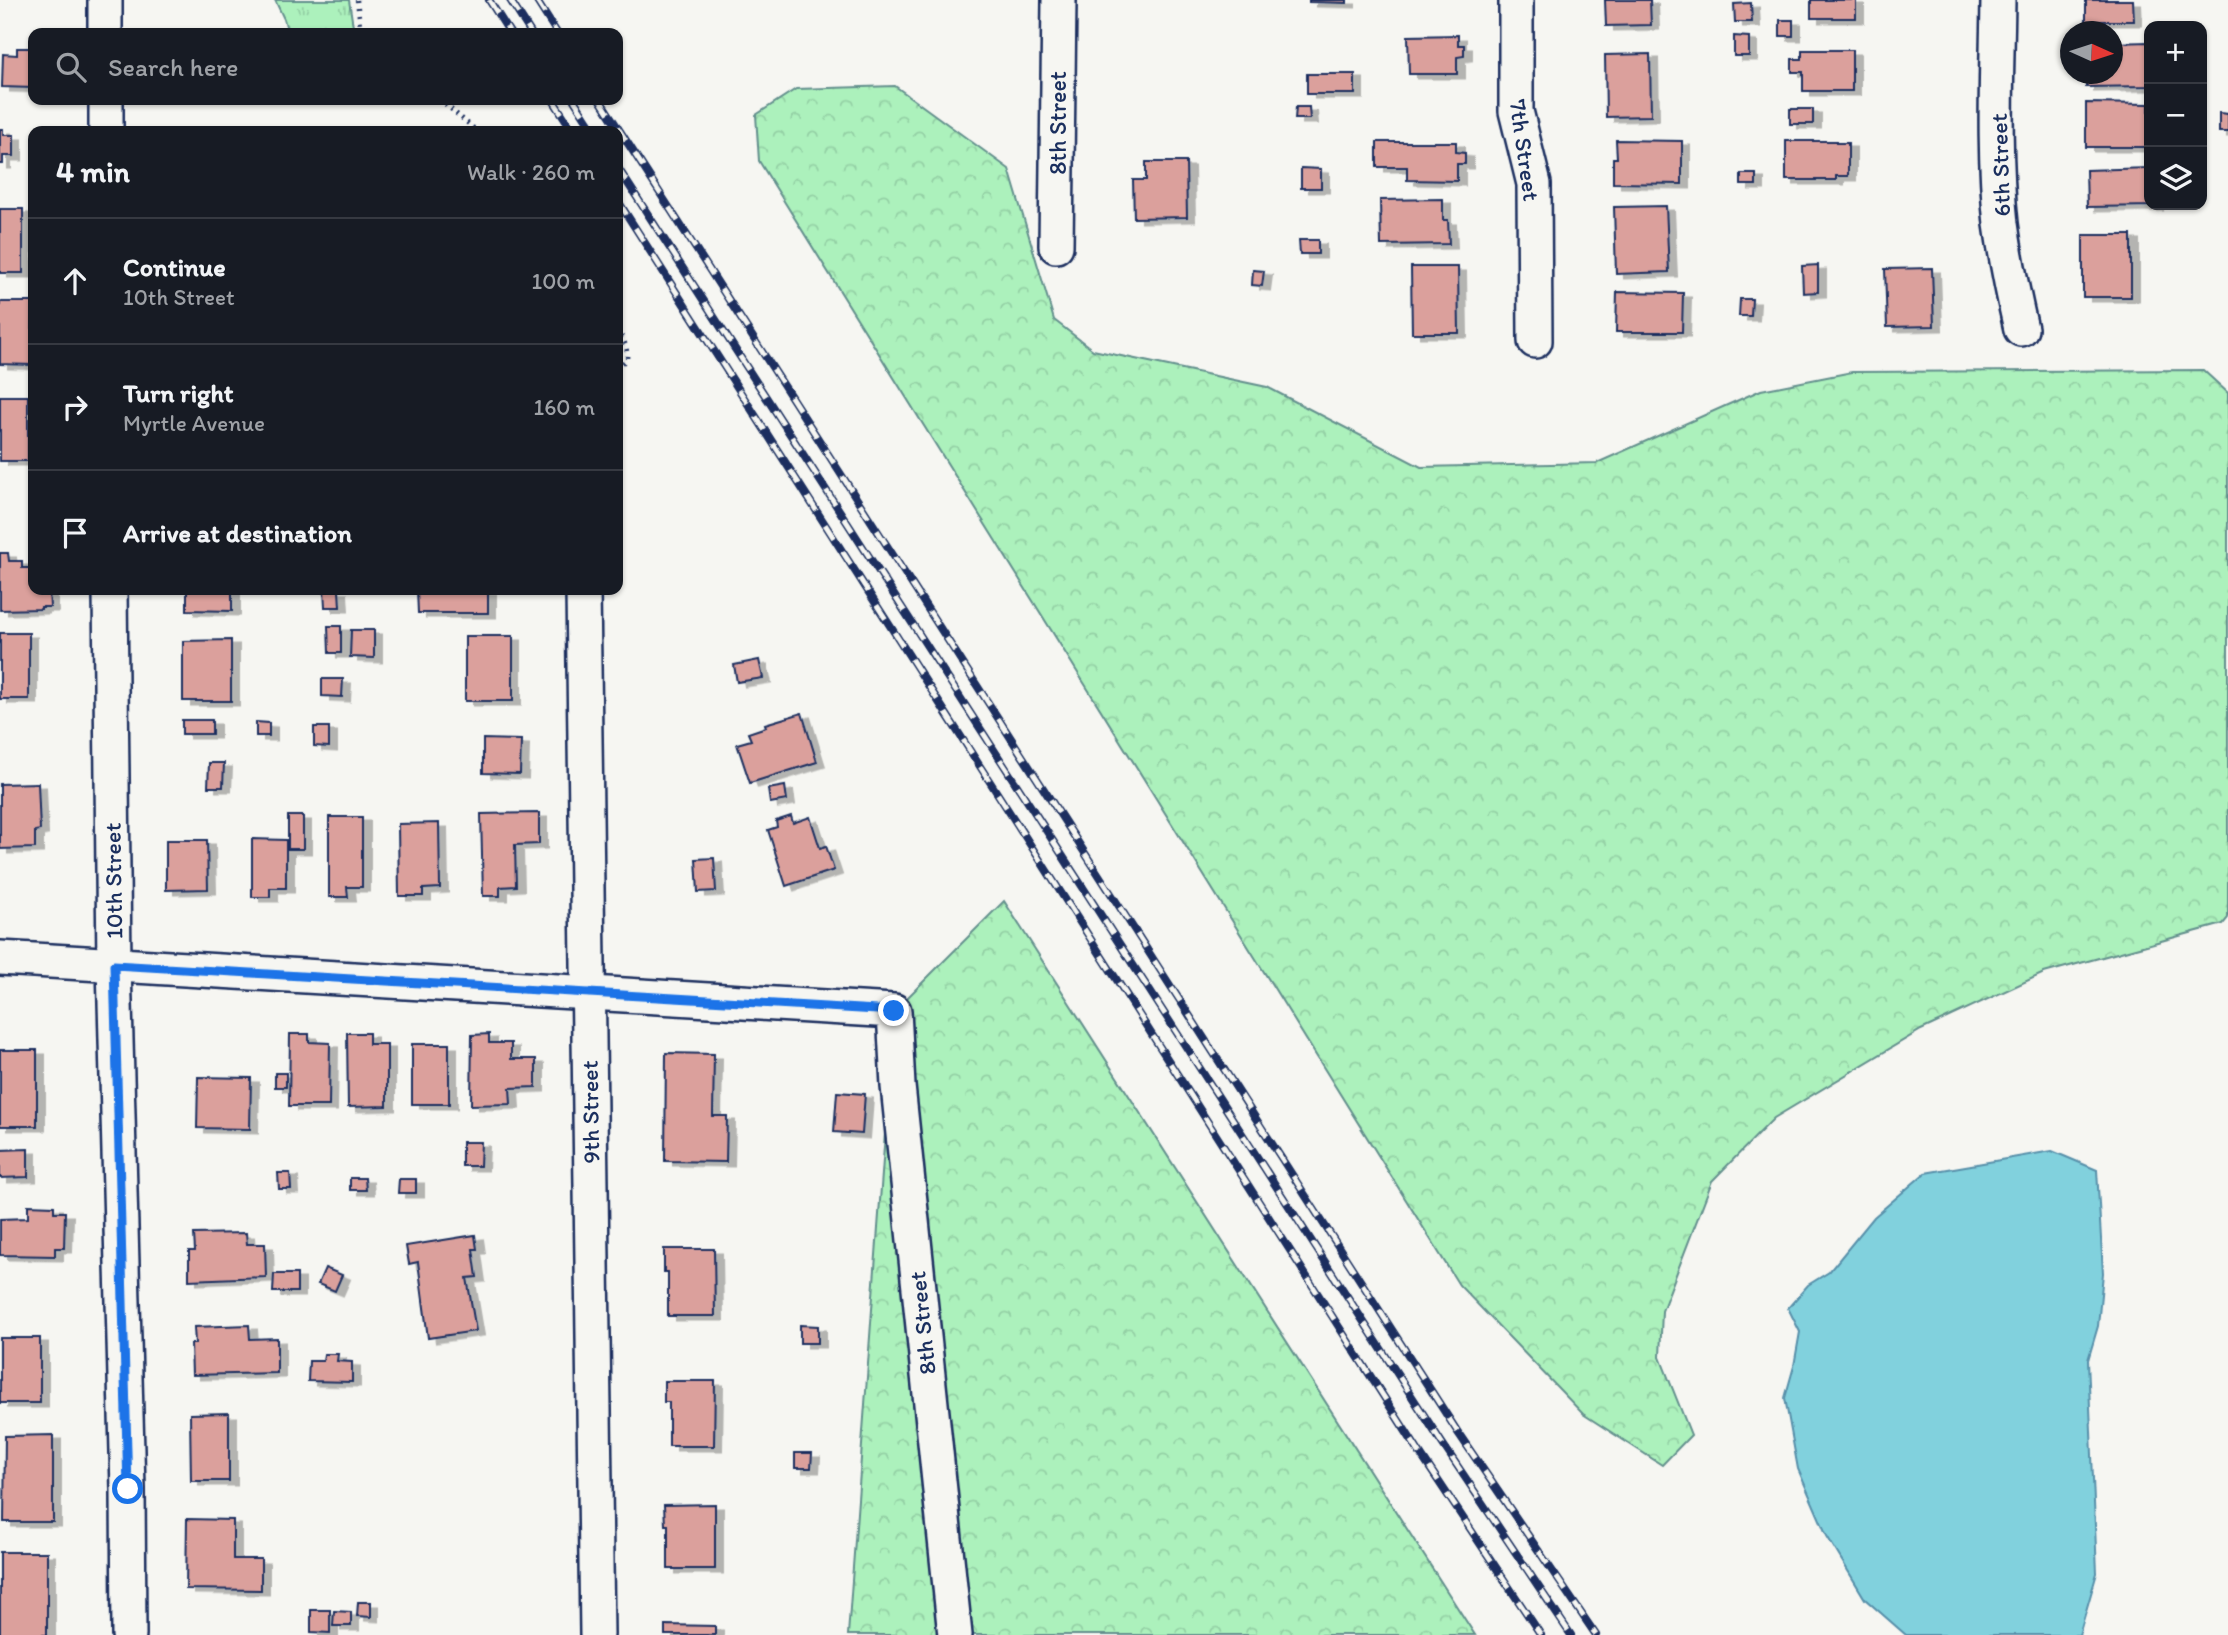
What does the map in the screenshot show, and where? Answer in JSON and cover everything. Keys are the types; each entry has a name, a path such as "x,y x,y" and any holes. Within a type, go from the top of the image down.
{"street":[{"path":"105,0 105,28"},
{"name":"8th Street","path":"1056,246 1059,0"},
{"name":"7th Street","path":"1516,0 1516,111 1534,184 1535,341"},
{"name":"6th Street","path":"1998,0 1997,157 2001,221 2008,272 2021,329"},
{"path":"106,105 106,126"},
{"name":"10th Street","path":"110,595 114,965 128,1489 129,1635"},
{"name":"9th Street","path":"583,595 597,1635"},
{"path":"0,958 588,993"},
{"name":"8th Street","path":"588,993 894,1011 898,1086 954,1635"}],"path":[{"path":"357,0 360,28"},
{"path":"446,105 471,126"},
{"path":"623,338 627,351 627,359 623,363"}],"green space":[{"path":"275,0 349,0 353,28 287,28"},
{"path":"895,86 1009,169 1054,320 1093,350 1267,387 1421,467 1597,463 1761,390 1852,372 2203,370 2228,393 2228,918 2223,924 2044,973 1921,1030 1774,1118 1712,1181 1662,1311 1660,1357 1691,1435 1662,1465 1583,1414 1459,1285 759,161 756,115 796,89"},
{"path":"1004,901 1475,1635 848,1635 894,1011"}],"water":[{"path":"2052,1151 2097,1170 2103,1273 2098,1326 2088,1360 2097,1573 2079,1635 1906,1635 1865,1599 1827,1536 1798,1469 1785,1398 1800,1332 1788,1308 1808,1285 1829,1272 1874,1217 1925,1173"}],"building":[{"path":"1347,0 1347,3 1309,2"},
{"path":"1605,0 1650,0 1651,25 1606,26"},
{"path":"1811,0 1856,0 1856,18 1811,18"},
{"path":"2086,0 2133,0 2134,21 2086,21"},
{"path":"1751,3 1752,22 1735,22 1734,4"},
{"path":"1780,20 1793,20 1793,36 1780,36"},
{"path":"1458,35 1458,45 1464,45 1464,56 1457,57 1457,74 1409,74 1408,36"},
{"path":"1734,36 1749,37 1749,56 1734,56"},
{"path":"2144,42 2144,86 2086,87 2086,84 2123,84 2123,43"},
{"path":"17,48 28,48 28,88 2,87 3,54 17,55"},
{"path":"1802,50 1852,50 1852,91 1803,91 1803,72 1792,72 1792,59 1802,59"},
{"path":"1650,54 1651,116 1606,117 1605,55"},
{"path":"1307,74 1355,74 1355,94 1307,94"},
{"path":"2086,103 2144,104 2144,147 2086,147"},
{"path":"1296,107 1309,107 1310,119 1295,119"},
{"path":"1790,109 1813,109 1813,124 1790,124"},
{"path":"2219,113 2228,114 2228,132 2219,132"},
{"path":"0,129 3,129 3,135 14,135 14,156 3,156 3,164 0,164"},
{"path":"1616,140 1682,141 1682,184 1613,183 1613,158 1617,158"},
{"path":"1786,141 1848,143 1848,176 1836,176 1836,180 1786,180"},
{"path":"1377,142 1456,142 1456,152 1465,153 1465,164 1457,164 1457,181 1407,180 1407,167 1377,167"},
{"path":"1146,162 1186,162 1187,217 1134,218 1133,180 1146,180"},
{"path":"1301,168 1321,169 1321,188 1301,188"},
{"path":"2144,168 2144,206 2087,207 2086,170"},
{"path":"1741,174 1756,174 1756,185 1741,185"},
{"path":"1443,199 1443,220 1448,220 1449,244 1381,245 1380,200"},
{"path":"1666,206 1669,272 1616,274 1614,207"},
{"path":"0,209 23,209 23,273 0,273"},
{"path":"2083,235 2131,235 2131,297 2083,297"},
{"path":"1299,240 1318,240 1318,254 1300,254"},
{"path":"1818,265 1818,292 1803,293 1802,266"},
{"path":"1411,267 1458,267 1459,333 1412,333"},
{"path":"1932,268 1934,326 1887,327 1885,269"},
{"path":"1253,270 1264,271 1262,286 1252,285"},
{"path":"1617,292 1683,293 1682,332 1616,332"},
{"path":"1740,299 1752,299 1751,316 1739,316"},
{"path":"0,302 28,302 28,365 0,364"},
{"path":"0,396 28,396 28,461 0,461"},
{"path":"0,553 8,553 9,561 22,561 22,568 28,568 28,595 49,595 50,607 0,610"},
{"path":"187,595 232,595 232,611 187,610"},
{"path":"324,595 339,595 340,607 325,607"},
{"path":"417,595 488,595 488,613 418,613"},
{"path":"328,626 341,626 341,653 329,653"},
{"path":"351,630 374,630 374,658 350,657"},
{"path":"0,633 29,633 29,699 0,699"},
{"path":"465,636 513,636 513,701 465,701"},
{"path":"231,640 231,701 183,701 183,641"},
{"path":"759,660 763,678 737,682 734,665"},
{"path":"322,679 343,679 342,697 322,696"},
{"path":"802,713 817,762 750,783 737,744 751,740 748,733 766,727 765,724"},
{"path":"182,720 212,720 212,734 182,734"},
{"path":"256,722 269,723 269,736 256,736"},
{"path":"314,727 329,727 329,747 314,746"},
{"path":"483,739 521,740 520,774 483,773"},
{"path":"209,763 224,763 223,787 208,787"},
{"path":"38,783 40,830 35,831 35,848 0,849 0,784"},
{"path":"785,786 787,800 770,803 768,789"},
{"path":"539,813 539,844 515,845 516,886 500,887 500,896 483,896 481,814"},
{"path":"288,816 303,816 303,849 288,849"},
{"path":"791,816 793,823 810,817 820,848 826,846 834,870 786,886 768,830 777,827 776,821"},
{"path":"329,817 362,817 362,887 347,887 348,897 329,897"},
{"path":"439,823 440,888 423,889 423,896 399,896 398,824"},
{"path":"252,839 286,840 286,888 270,888 270,897 252,897"},
{"path":"166,840 207,840 208,889 166,890"},
{"path":"714,858 716,891 698,892 696,859"},
{"path":"347,1033 369,1033 369,1044 387,1044 387,1106 348,1107"},
{"path":"290,1034 309,1034 309,1042 330,1043 329,1106 289,1106"},
{"path":"489,1034 489,1043 511,1043 511,1059 536,1059 536,1087 510,1088 511,1104 471,1105 472,1035"},
{"path":"412,1044 449,1044 449,1104 412,1104"},
{"path":"0,1050 37,1050 37,1126 0,1126"},
{"path":"666,1053 714,1054 713,1116 727,1116 726,1162 665,1161"},
{"path":"275,1073 286,1073 286,1087 275,1087"},
{"path":"198,1077 251,1078 250,1129 197,1128"},
{"path":"837,1092 865,1094 862,1134 834,1132"},
{"path":"462,1142 481,1142 480,1166 462,1166"},
{"path":"28,1149 28,1177 0,1178 0,1150"},
{"path":"278,1173 290,1173 291,1189 279,1189"},
{"path":"350,1178 365,1178 366,1190 350,1190"},
{"path":"399,1179 416,1179 416,1193 398,1193"},
{"path":"28,1205 54,1206 54,1212 65,1212 64,1248 55,1248 55,1256 0,1255 0,1219 28,1218"},
{"path":"246,1233 247,1244 265,1244 266,1277 189,1280 189,1251 195,1251 194,1234"},
{"path":"475,1235 477,1249 473,1249 477,1277 467,1278 476,1331 428,1338 418,1262 409,1264 406,1246"},
{"path":"664,1249 714,1249 715,1316 668,1316 668,1272 664,1272"},
{"path":"325,1268 342,1275 335,1291 318,1284"},
{"path":"274,1274 297,1274 297,1292 273,1292"},
{"path":"249,1325 250,1339 277,1338 277,1373 192,1375 191,1344 195,1344 194,1327"},
{"path":"800,1325 818,1326 818,1343 800,1343"},
{"path":"0,1338 40,1338 40,1403 0,1403"},
{"path":"324,1354 338,1354 337,1361 352,1362 352,1382 308,1381 309,1361 323,1361"},
{"path":"664,1381 715,1381 714,1446 669,1446 669,1402 664,1402"},
{"path":"229,1413 229,1481 191,1481 190,1414"},
{"path":"53,1435 53,1522 4,1522 5,1436"},
{"path":"795,1453 812,1453 811,1468 795,1468"},
{"path":"715,1504 715,1569 668,1569 668,1525 665,1525 664,1505"},
{"path":"187,1519 233,1520 233,1559 261,1559 261,1590 186,1589"},
{"path":"0,1552 47,1552 47,1635 0,1635"},
{"path":"358,1602 371,1602 371,1617 357,1616"},
{"path":"311,1610 330,1610 330,1633 311,1632"},
{"path":"334,1611 351,1612 351,1626 333,1626"},
{"path":"665,1625 715,1626 715,1635 665,1635"}],"railway":[{"path":"489,0 507,28"},
{"path":"510,0 528,28"},
{"path":"536,0 554,28"},
{"path":"556,105 570,126"},
{"path":"577,105 591,126"},
{"path":"603,105 617,126"},
{"path":"623,136 1459,1434 1596,1635"},
{"path":"623,176 1442,1443 1571,1635"},
{"path":"623,209 1421,1455 1541,1635"}],"route":[{"path":"128,1489 114,965 894,1011"}]}
